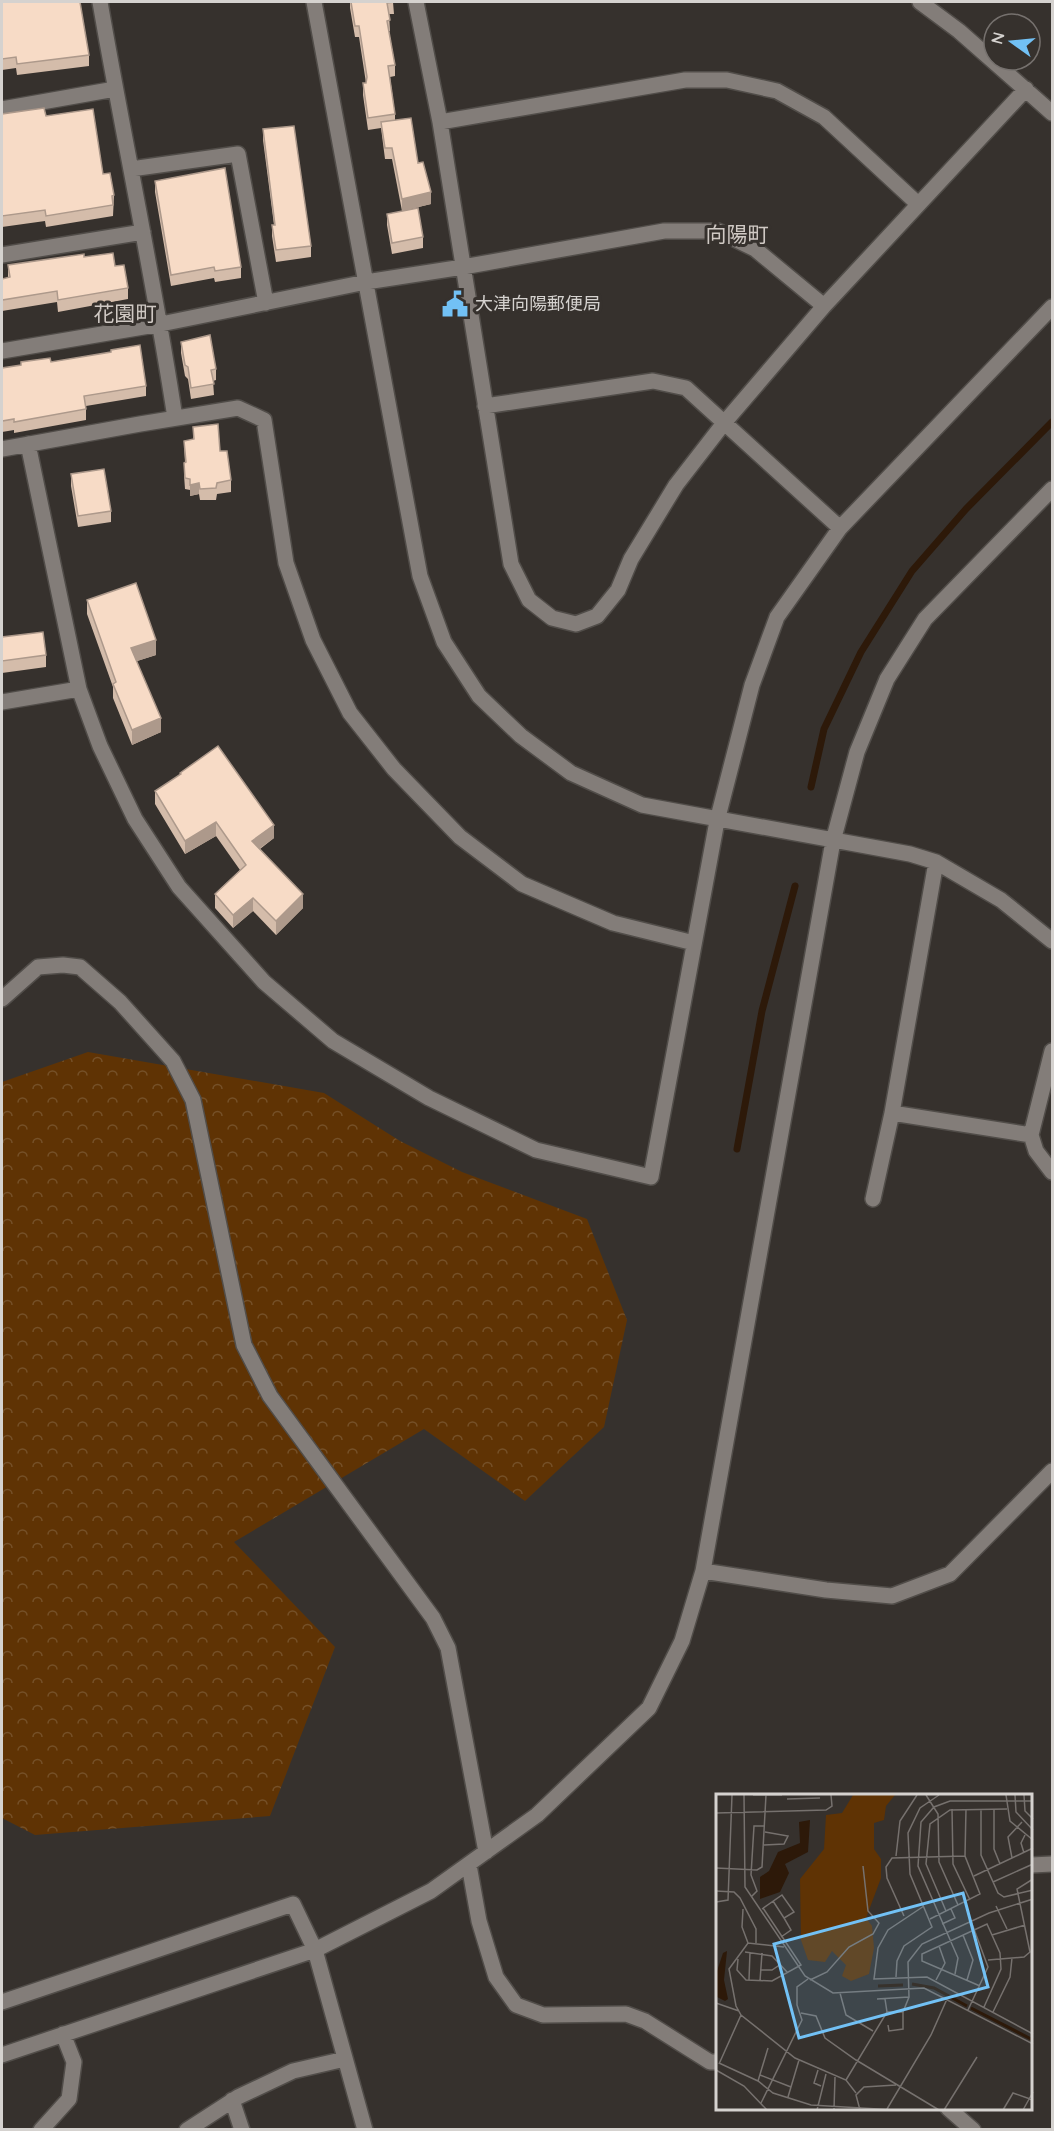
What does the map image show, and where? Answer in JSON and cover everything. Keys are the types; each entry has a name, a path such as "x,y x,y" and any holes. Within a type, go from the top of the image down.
{"street":[{"path":"100,2 161,324 175,418"},
{"path":"314,2 420,576 444,642 479,696 521,736 571,773 642,806 910,854 936,862 1001,900 1053,941"},
{"path":"416,2 440,122 511,564 529,600 552,618 576,624 597,616 618,590 631,559 676,485 724,423 824,306 1026,89"},
{"path":"920,2 959,31 1053,113"},
{"path":"440,122 685,80 727,80 777,91 824,117 918,204"},
{"path":"2,110 115,89"},
{"path":"130,169 238,154 266,303"},
{"path":"2,351 161,324 366,282 664,231 717,231 754,249 824,306"},
{"path":"2,255 143,232"},
{"path":"28,444 79,689 100,746 135,819 179,887 264,982 333,1041 429,1098 536,1150 651,1177 717,821 752,685 777,617 840,528 1053,308"},
{"path":"485,406 653,381 686,388 840,528"},
{"path":"2,449 238,408 264,420 286,563 313,639 350,713 394,769 459,837 522,884 613,923 694,943"},
{"path":"2,2055 315,1950 431,1891 537,1815 649,1708 682,1641 703,1571 833,841 857,752 887,679 925,619 1053,489"},
{"path":"2,702 79,689"},
{"path":"873,1199 892,1113 936,862"},
{"path":"2,999 38,967 63,965 80,967 120,1002 173,1061 193,1100 244,1344 270,1396 433,1618 448,1648 486,1852"},
{"path":"1053,1051 1031,1135 1036,1151 1053,1172"},
{"path":"892,1113 1031,1135"},
{"path":"703,1571 826,1590 891,1596 951,1574 1053,1471"},
{"path":"468,1864 478,1921 496,1977 516,2005 543,2015 626,2014 645,2020 711,2062 716,2062"},
{"path":"1033,1865 1053,1864"},
{"path":"2,2002 293,1904 315,1950 365,2130"},
{"path":"41,2130 69,2098 74,2062 63,2034"},
{"path":"187,2130 232,2100 293,2070 345,2059"},
{"path":"232,2100 242,2130"},
{"path":"949,2110 974,2130"}],"green space":[{"path":"88,1052 324,1093 400,1141 462,1172 587,1219 627,1320 604,1427 525,1501 424,1429 234,1542 335,1647 270,1816 35,1835 2,1818 2,1082"}],"building":[{"path":"2,2 80,2 89,55 17,64 16,57 2,59"},
{"path":"351,2 394,2 387,3 390,20 387,21 395,65 388,66 395,114 368,118 363,83 366,83 367,77 359,26 355,26"},
{"path":"44,108 46,116 93,109 103,174 110,173 114,195 112,196 113,205 46,216 45,210 2,216 2,114"},
{"path":"411,118 418,163 423,162 431,192 402,199 392,148 385,148 381,122"},
{"path":"294,126 311,246 276,250 263,129"},
{"path":"225,168 241,267 215,271 214,267 171,275 155,181"},
{"path":"418,208 423,237 392,243 387,214"},
{"path":"113,253 115,266 124,265 128,288 58,300 57,291 2,300 2,279 10,277 8,265 84,254 84,257"},
{"path":"210,335 216,369 211,370 214,384 191,388 181,342"},
{"path":"140,345 146,386 84,396 86,409 14,422 14,419 2,421 2,368 21,365 21,362 50,358 51,362"},
{"path":"218,424 220,451 227,451 231,480 217,483 216,488 200,489 199,483 190,485 190,479 185,478 184,441 194,439 193,427"},
{"path":"104,469 111,511 78,516 71,474"},
{"path":"136,583 156,640 131,648 161,718 132,730 113,684 116,682 87,600"},
{"path":"43,632 46,655 2,661 2,637"},
{"path":"218,746 274,825 252,841 303,894 276,921 253,898 233,915 215,894 246,865 216,822 185,841 155,791"}],"waterway":[{"path":"811,787 824,729 861,652 912,571 966,509 1052,422"},
{"path":"737,1149 762,1011 795,886"}],"place":[{"name":"大津向陽郵便局","path":"455,304"}],"district":[{"name":"向陽町","path":"737,235"},
{"name":"花園町","path":"125,314"}]}
